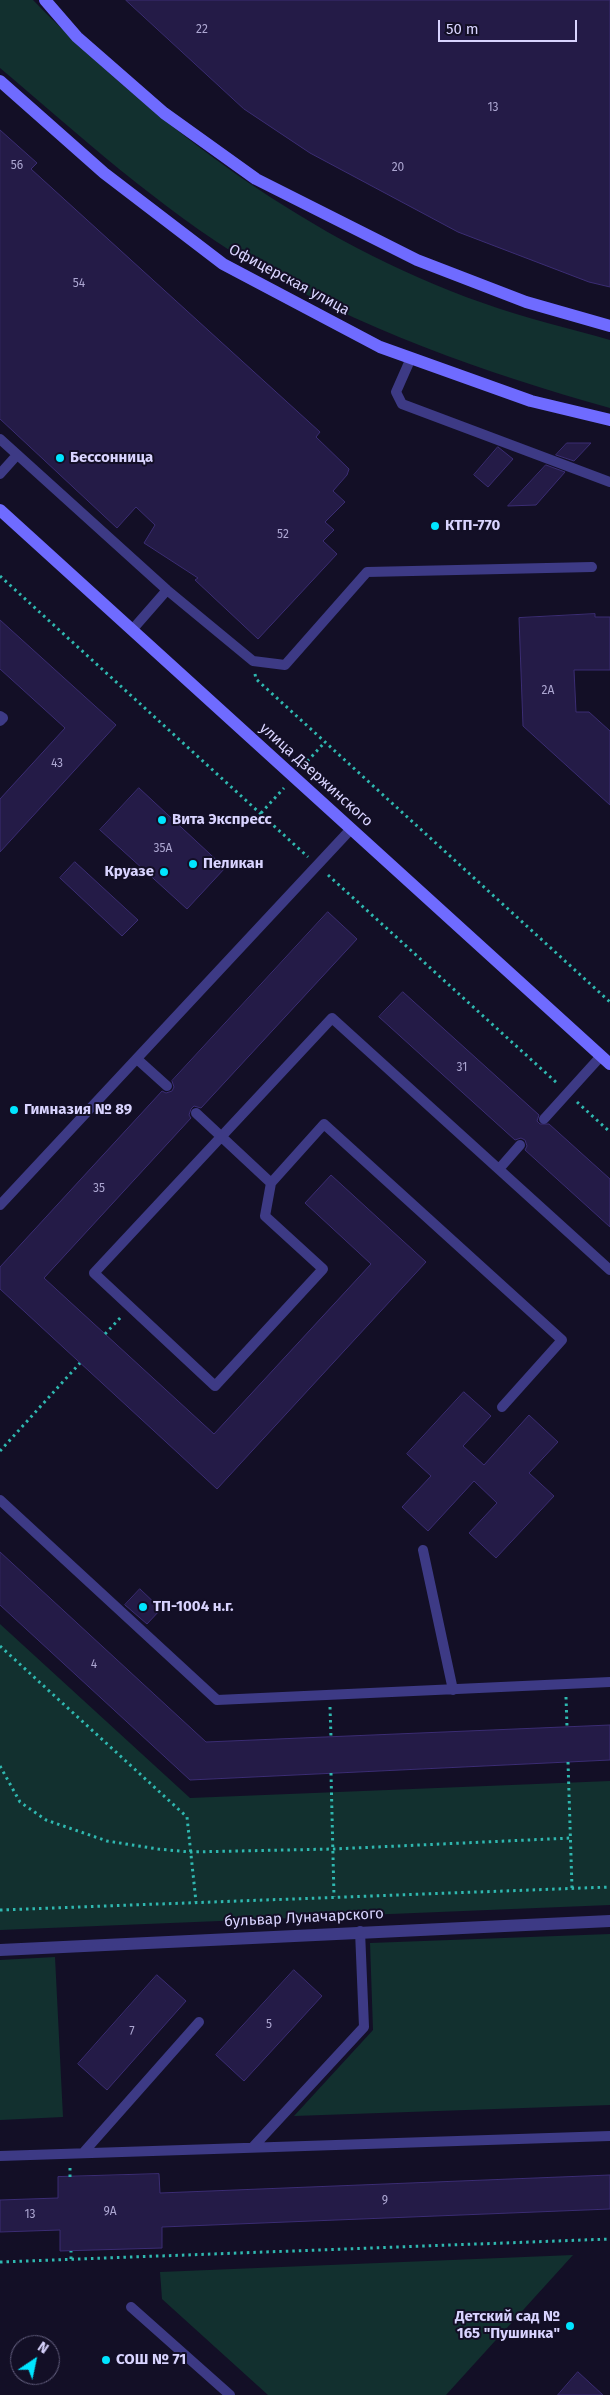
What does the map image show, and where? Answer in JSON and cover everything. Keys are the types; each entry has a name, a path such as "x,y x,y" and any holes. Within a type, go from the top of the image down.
{"main road":[{"path":"45,0 76,37 164,113 256,179 417,260 526,302 610,326"},
{"name":"Офицерская улица","path":"0,81 104,174 223,264 380,348 530,401 610,420"},
{"name":"улица Дзержинского","path":"0,510 605,1060"}],"street":[{"name":"бульвар Луначарского","path":"0,1950 360,1931 610,1921"}],"lane":[{"path":"410,358 396,392 402,404 610,482"},
{"path":"0,439 167,590 253,661 285,665 367,572 592,567"},
{"path":"0,474 17,455"},
{"path":"132,630 167,590"},
{"path":"0,716 3,718 0,721"},
{"path":"0,1206 351,829"},
{"path":"502,1407 562,1340 324,1124 271,1183 265,1216 323,1269 215,1386 94,1274 332,1018 610,1270"},
{"path":"137,1059 167,1086"},
{"path":"544,1119 568,1093 605,1060"},
{"path":"196,1113 271,1183"},
{"path":"499,1169 520,1145"},
{"path":"0,1500 217,1700 610,1682"},
{"path":"423,1550 453,1690"},
{"path":"253,2147 364,2027 360,1931"},
{"path":"83,2153 199,2022"},
{"path":"0,2156 610,2136"},
{"path":"131,2308 230,2395"}],"path":[{"path":"0,576 610,1132"},
{"path":"256,679 610,1002"},
{"path":"106,1334 130,1306"},
{"path":"0,1451 80,1363"},
{"path":"0,1646 187,1817 196,1902"},
{"path":"566,1684 567,1727"},
{"path":"330,1695 331,1737"},
{"path":"568,1762 572,1888"},
{"path":"0,1766 20,1802 46,1820 107,1841 190,1852 333,1849 571,1838"},
{"path":"332,1773 334,1897"},
{"path":"0,1910 610,1887"},
{"path":"0,2262 610,2239"},
{"path":"71,2259 72,2251"}],"green space":[{"path":"0,0 33,0 133,94 186,137 298,215 358,248 419,278 483,303 610,340 610,408 470,364 377,328 288,285 214,240 151,194 0,68"},
{"path":"0,1624 190,1798 610,1781 610,1905 0,1930"},
{"path":"610,1934 610,2105 294,2116 373,2030 370,1943"},
{"path":"55,1957 63,2117 0,2120 0,1960"},
{"path":"573,2255 446,2395 268,2395 162,2299 160,2272"}],"building":[{"path":"126,0 610,0 610,287 589,282 458,232 310,153 244,109"},
{"path":"0,130 37,163 31,169 320,432 316,437 349,469 347,475 333,491 345,502 325,522 334,530 323,541 337,554 258,639 195,580 198,578 144,543 155,525 136,507 117,528 0,419"},
{"path":"567,443 591,443 574,461 556,455"},
{"path":"498,447 513,459 488,487 474,475"},
{"path":"546,465 565,472 536,505 508,506"},
{"path":"595,614 595,617 610,617 610,670 574,670 576,712 589,712 610,731 610,805 523,726 519,618"},
{"path":"0,620 116,725 0,852 0,799 65,728 0,669"},
{"path":"139,788 225,868 187,909 100,830"},
{"path":"75,862 138,920 122,936 60,878"},
{"path":"328,912 357,939 201,1108 194,1106 191,1109 189,1115 191,1118 44,1278 214,1434 371,1264 305,1203 331,1175 426,1262 217,1489 0,1289 0,1267 162,1091 166,1093 172,1091 174,1087 172,1081"},
{"path":"403,992 539,1115 537,1121 540,1124 549,1124 610,1179 610,1227 525,1150 527,1146 525,1140 521,1138 515,1140 379,1017"},
{"path":"464,1392 491,1416 463,1446 484,1465 529,1415 558,1442 529,1473 554,1496 496,1558 469,1533 497,1503 474,1481 428,1531 402,1507 431,1476 407,1454"},
{"path":"0,1552 206,1742 610,1725 610,1760 190,1780 0,1605"},
{"name":"ТП-1004 н.г.","path":"140,1589 161,1609 147,1624 125,1605"},
{"path":"294,1970 322,1996 244,2081 216,2055"},
{"path":"157,1975 186,2001 107,2090 78,2064"},
{"path":"159,2174 160,2193 610,2175 610,2209 162,2227 162,2248 60,2251 60,2230 0,2232 0,2200 58,2198 58,2177"},
{"path":"578,2372 603,2395 558,2395"}],"place":[{"name":"Бессонница","path":"60,458"},
{"name":"КТП-770","path":"435,526"},
{"name":"Вита Экспресс","path":"162,820"},
{"name":"Пеликан","path":"193,864"},
{"name":"Круазе","path":"164,872"},
{"name":"Гимназия № 89","path":"14,1110"},
{"name":"ТП-1004 н.г.","path":"143,1607"},
{"name":"Детский сад № 165 \"Пушинка\"","path":"570,2326"},
{"name":"СОШ № 71","path":"106,2360"}]}
